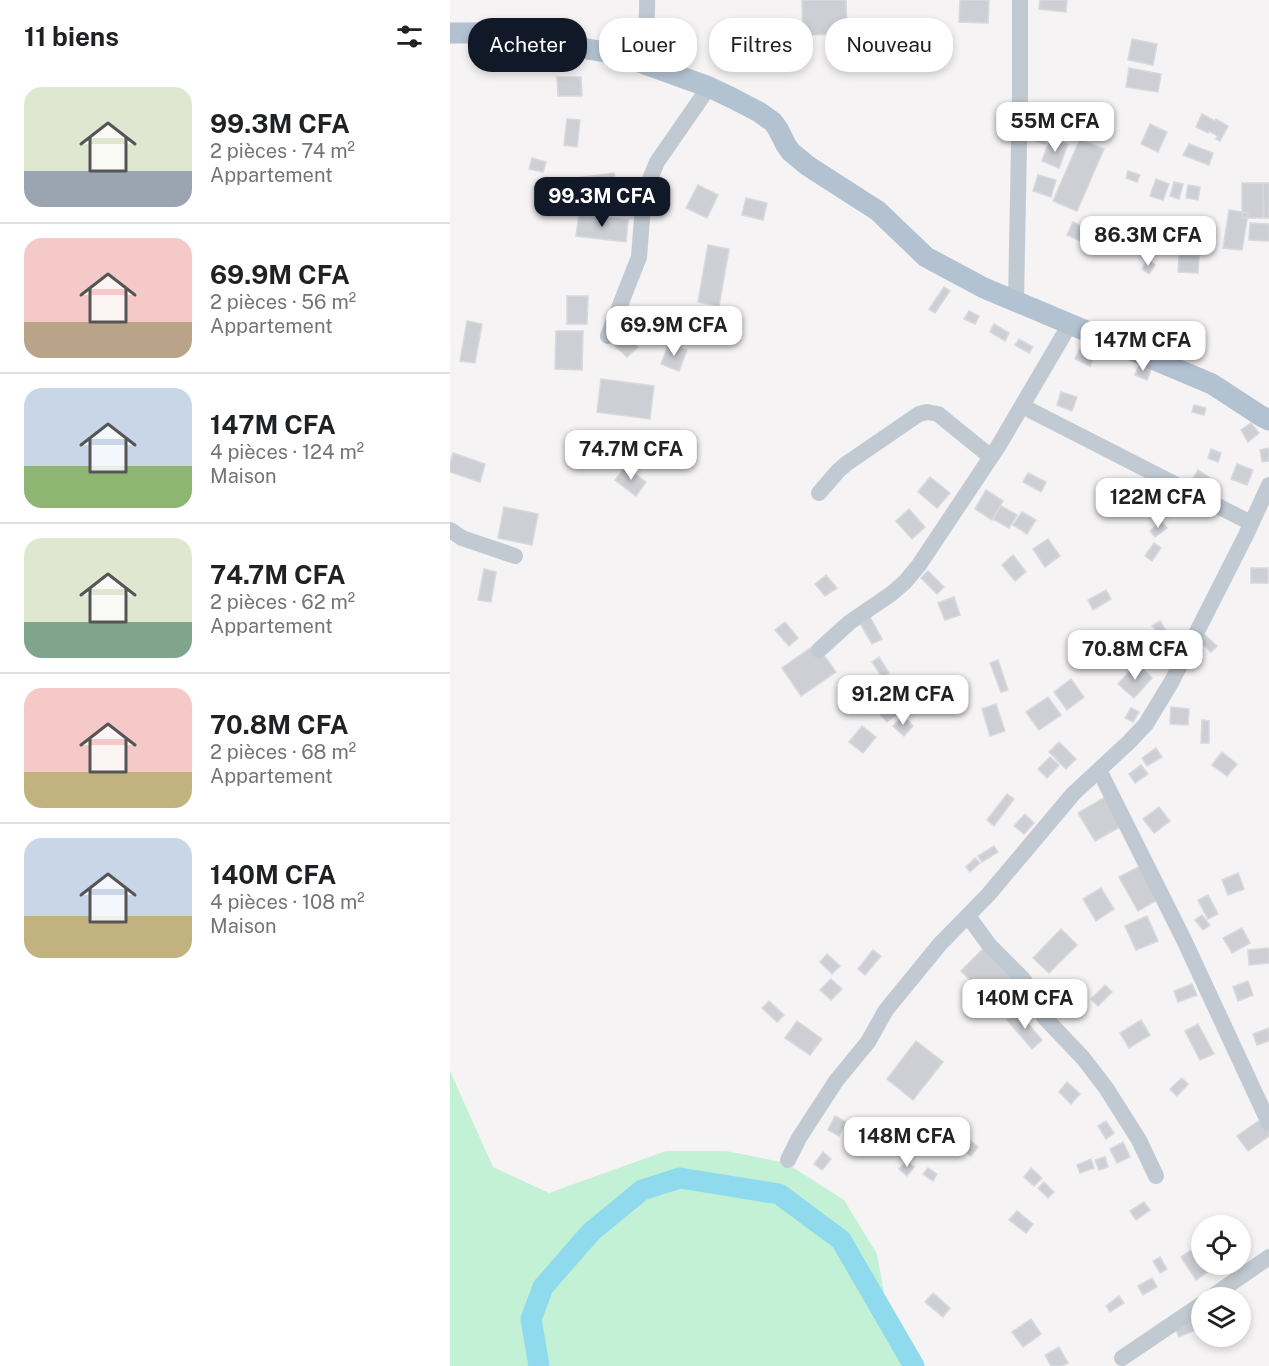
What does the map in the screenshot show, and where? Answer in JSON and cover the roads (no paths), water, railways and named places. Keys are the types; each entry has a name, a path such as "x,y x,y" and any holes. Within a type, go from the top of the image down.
{"main road":[{"path":"450,33 493,33 599,51"},
{"path":"667,72 709,87 741,102 773,122 791,152 808,166 878,211 926,257 976,284 1212,384 1269,420"}],"street":[{"path":"647,0 648,18"},
{"path":"1016,301 1020,0"},
{"path":"608,336 639,257 645,191 653,171 664,150 709,87"},
{"path":"819,650 850,622 891,594 919,566 991,457 1070,324"},
{"path":"1022,406 1251,523"},
{"path":"819,493 846,464 919,414 927,412 938,414 991,457"},
{"path":"788,1160 799,1138 836,1081 867,1042 886,1010 940,944 988,895 1074,794 1146,724 1172,681 1269,485"},
{"path":"450,530 462,538 515,556"},
{"path":"1099,770 1184,940 1269,1123"},
{"path":"968,916 990,946 1023,979 1051,1025 1083,1058 1106,1088 1139,1140 1156,1176"},
{"path":"1226,1287 1269,1257"},
{"path":"1122,1358 1191,1311"}],"waterway":[{"path":"539,1366 531,1319 543,1287 591,1232 642,1190 680,1178 779,1194 841,1240 914,1366"}]}
